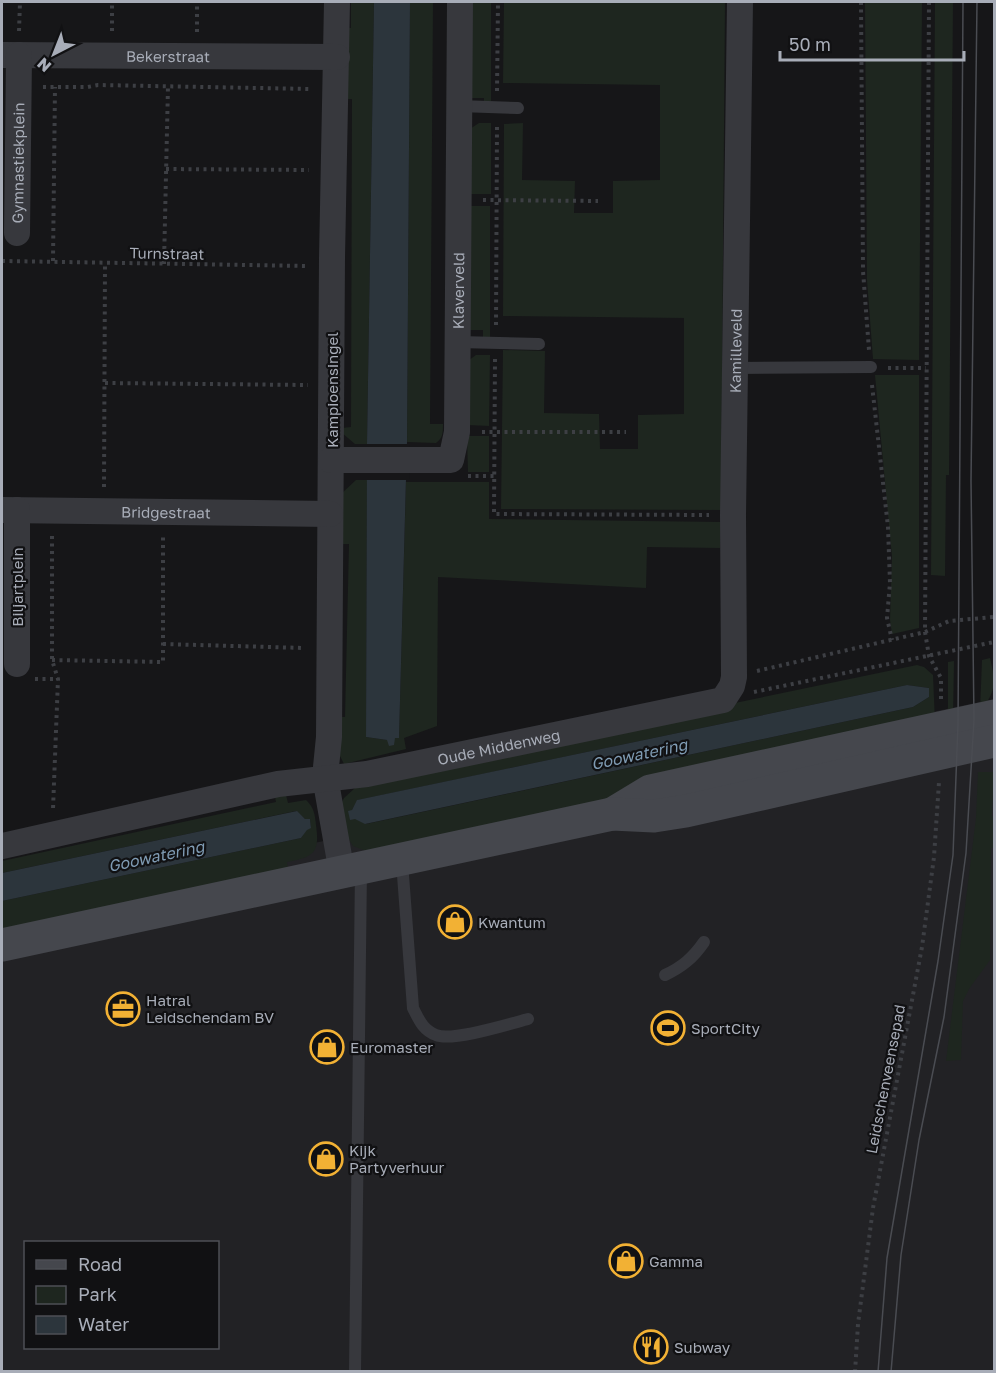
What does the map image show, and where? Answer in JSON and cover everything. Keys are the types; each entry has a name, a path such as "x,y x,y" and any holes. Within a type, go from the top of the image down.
{"street":[{"name":"Kampioensingel","path":"337,2 332,385 343,460 330,514 329,737 326,777 352,871"},
{"name":"Klaverveld","path":"343,460 451,460 457,432 460,2"},
{"name":"Kamilleveld","path":"723,700 732,686 734,676 733,515 740,2"},
{"name":"Bekerstraat","path":"10,55 337,57"},
{"name":"Gymnastiekplein","path":"10,55 18,86 16,233"},
{"name":"Bridgestraat","path":"9,510 330,514"},
{"name":"Biljartplein","path":"9,510 17,664"},
{"name":"Oude Middenweg","path":"2,846 278,784 367,774 723,700"},
{"path":"612,814 650,791 994,716"},
{"path":"2,945 612,814 654,816 686,811 994,741"}],"lane":[{"path":"459,106 518,108"},
{"path":"458,342 539,344"},
{"path":"736,368 871,368"},
{"path":"402,860 412,1008 422,1026 438,1036 456,1037 528,1019"},
{"path":"352,871 355,1371"},
{"path":"665,975 687,963 704,942"}],"path":[{"path":"861,2 863,271 888,527 890,583 887,618 892,640"},
{"path":"929,2 925,621 930,656 940,678 942,727"},
{"path":"18,86 336,89"},
{"path":"164,264 168,86"},
{"path":"53,261 55,87"},
{"path":"166,169 334,170"},
{"path":"459,200 598,201"},
{"name":"Turnstraat","path":"2,261 332,266"},
{"path":"104,512 105,264"},
{"path":"871,368 926,368"},
{"path":"105,383 332,385"},
{"path":"457,432 626,432"},
{"path":"52,511 52,660 58,679 53,812"},
{"path":"52,660 163,662 164,512"},
{"path":"723,700 994,642"},
{"path":"163,644 330,649"},
{"name":"Leidschenveensepad","path":"855,1371 858,1324 879,1171 922,947 934,857 938,791"}],"shaded area":[{"path":"994,699 994,1371 2,1371 2,909"}],"green space":[{"path":"351,2 374,2 367,444 355,444 341,432 342,428 351,427 352,99 344,99 344,28 351,28"},
{"path":"410,2 433,2 430,424 443,424 443,432 436,443 407,442"},
{"path":"470,2 491,2 491,104 484,104 484,98 470,98"},
{"path":"504,2 725,2 721,510 501,509 503,350 545,351 544,413 599,414 600,449 638,449 638,415 684,414 684,318 503,316 504,124 523,123 522,180 575,181 574,213 613,213 613,181 660,180 660,85 503,83"},
{"path":"865,2 922,2 919,360 873,359 867,280"},
{"path":"935,2 953,2 949,475 946,475 945,576 931,575"},
{"path":"479,123 491,123 491,194 469,194 470,129"},
{"path":"469,206 490,206 490,339 483,339 483,330 468,330"},
{"path":"476,355 490,355 489,426 468,425 468,361"},
{"path":"875,375 919,375 919,628 892,634 890,620 892,557"},
{"path":"467,436 489,436 489,472 468,472"},
{"path":"356,480 367,480 366,737 387,740 399,737 406,482 489,482 489,519 721,522 720,548 647,547 646,588 438,577 437,726 404,738 406,749 344,764 340,756 339,717 345,717 349,544 341,544 341,494"},
{"path":"990,658 993,687 980,711 982,660"},
{"path":"954,661 953,718 948,719 948,662"},
{"path":"917,665 924,667 933,675 935,722 608,803 366,851 353,846 345,833 340,806 344,798 355,788 720,710 730,704","holes":["907,685 929,688 929,697 913,707 366,824 352,810 358,800"]},
{"path":"978,772 994,772 990,960 963,1001 961,1060 946,1061 976,818"},
{"path":"286,795 288,803 306,800 309,803 315,815 317,834 316,848 313,852 303,858 287,862 288,869 2,930 2,901 301,838 311,827 310,819 305,819 296,811 2,873 2,861 276,802 275,797"}],"water":[{"path":"374,2 410,2 407,442 399,738 395,738 394,745 389,746 387,740 366,737 367,444"},
{"name":"Goowatering","path":"907,685 929,688 929,697 913,707 365,824 355,819 350,820 348,811 352,810 357,800"},
{"name":"Goowatering","path":"297,811 305,819 310,819 311,828 301,838 2,901 2,873"}],"pier":[{"path":"364,444 410,444 409,480 364,480"}],"tram line":[{"path":"878,1372 887,1258 938,961 953,855 958,724 963,2"},
{"path":"891,1372 901,1255 919,1140 944,1017 966,853 974,720 971,481 977,2"}],"place":[{"name":"Kwantum","path":"455,922"},
{"name":"Hatral Leidschendam BV","path":"123,1009"},
{"name":"SportCity","path":"668,1028"},
{"name":"Euromaster","path":"327,1047"},
{"name":"Kijk Partyverhuur","path":"326,1159"},
{"name":"Gamma","path":"626,1261"},
{"name":"Subway","path":"651,1347"}]}
